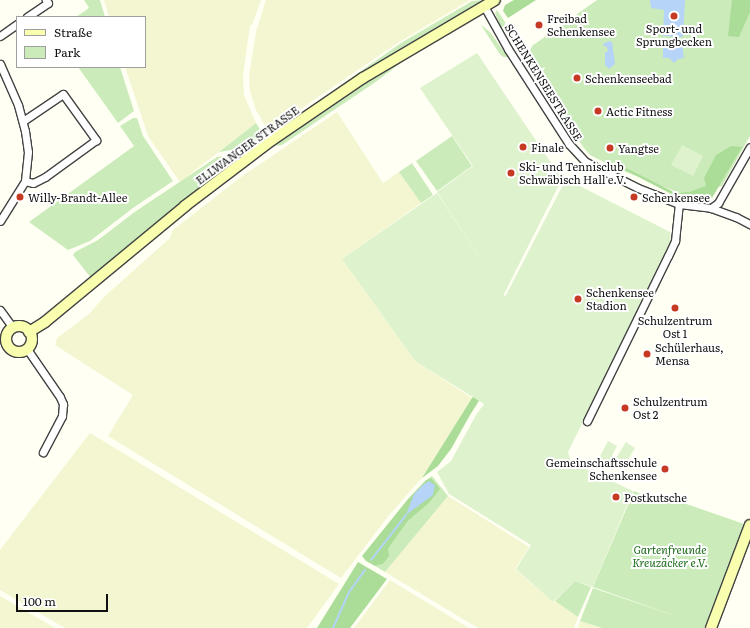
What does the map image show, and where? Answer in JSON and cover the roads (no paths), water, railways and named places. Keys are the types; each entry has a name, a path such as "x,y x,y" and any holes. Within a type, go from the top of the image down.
{"main road":[{"name":"ELLWANGER STRASSE","path":"30,332 45,322 185,206 272,140 363,78 495,0"},
{"path":"24,327 30,332 31,343 26,349 15,351 4,349 6,338 13,328 24,327"},
{"path":"711,628 750,525"}],"street":[{"path":"28,16 48,3 46,0"},
{"name":"SCHENKENSEESTRASSE","path":"484,6 508,49 569,144 586,162 633,186 679,204 711,208 750,224"},
{"path":"0,36 16,25"},
{"path":"0,64 23,121 28,152 25,181 2,212 0,221"},
{"path":"23,121 64,94 96,140 46,177 34,183 25,181"},
{"path":"711,208 718,203 750,147"},
{"path":"587,421 675,241 679,204"},
{"path":"0,310 13,328"},
{"path":"26,349 60,397 63,404 62,416 43,452"}],"water":[{"name":"Sport- und Sprungbecken","path":"650,0 685,0 683,37 663,36 664,10 651,8"},
{"path":"609,41 612,42 615,64 609,69 605,65 605,53 608,51 607,47 603,44"},
{"path":"663,43 682,43 684,58 678,59 674,63 669,58 663,58"},
{"path":"429,481 435,485 433,495 406,515 414,494"}],"waterway":[{"path":"371,560 406,515"},
{"path":"333,628 349,592 365,570"}],"place":[{"name":"Sport- und Sprungbecken","path":"674,16"},
{"name":"Freibad Schenkensee","path":"539,25"},
{"name":"Schenkenseebad","path":"577,78"},
{"name":"Actic Fitness","path":"598,111"},
{"name":"Finale","path":"523,147"},
{"name":"Yangtse","path":"610,148"},
{"name":"Ski- und Tennisclub Schwäbisch Hall e.V.","path":"511,173"},
{"name":"Willy-Brandt-Allee","path":"20,197"},
{"name":"Schenkensee","path":"634,197"},
{"name":"Schenkensee Stadion","path":"578,299"},
{"name":"Schulzentrum Ost 1","path":"675,308"},
{"name":"Schülerhaus, Mensa","path":"647,354"},
{"name":"Schulzentrum Ost 2","path":"625,408"},
{"name":"Gemeinschaftsschule Schenkensee","path":"665,469"},
{"name":"Postkutsche","path":"616,497"}],"park label":[{"name":"Gartenfreunde Kreuzäcker e.V.","path":"670,556"}]}
